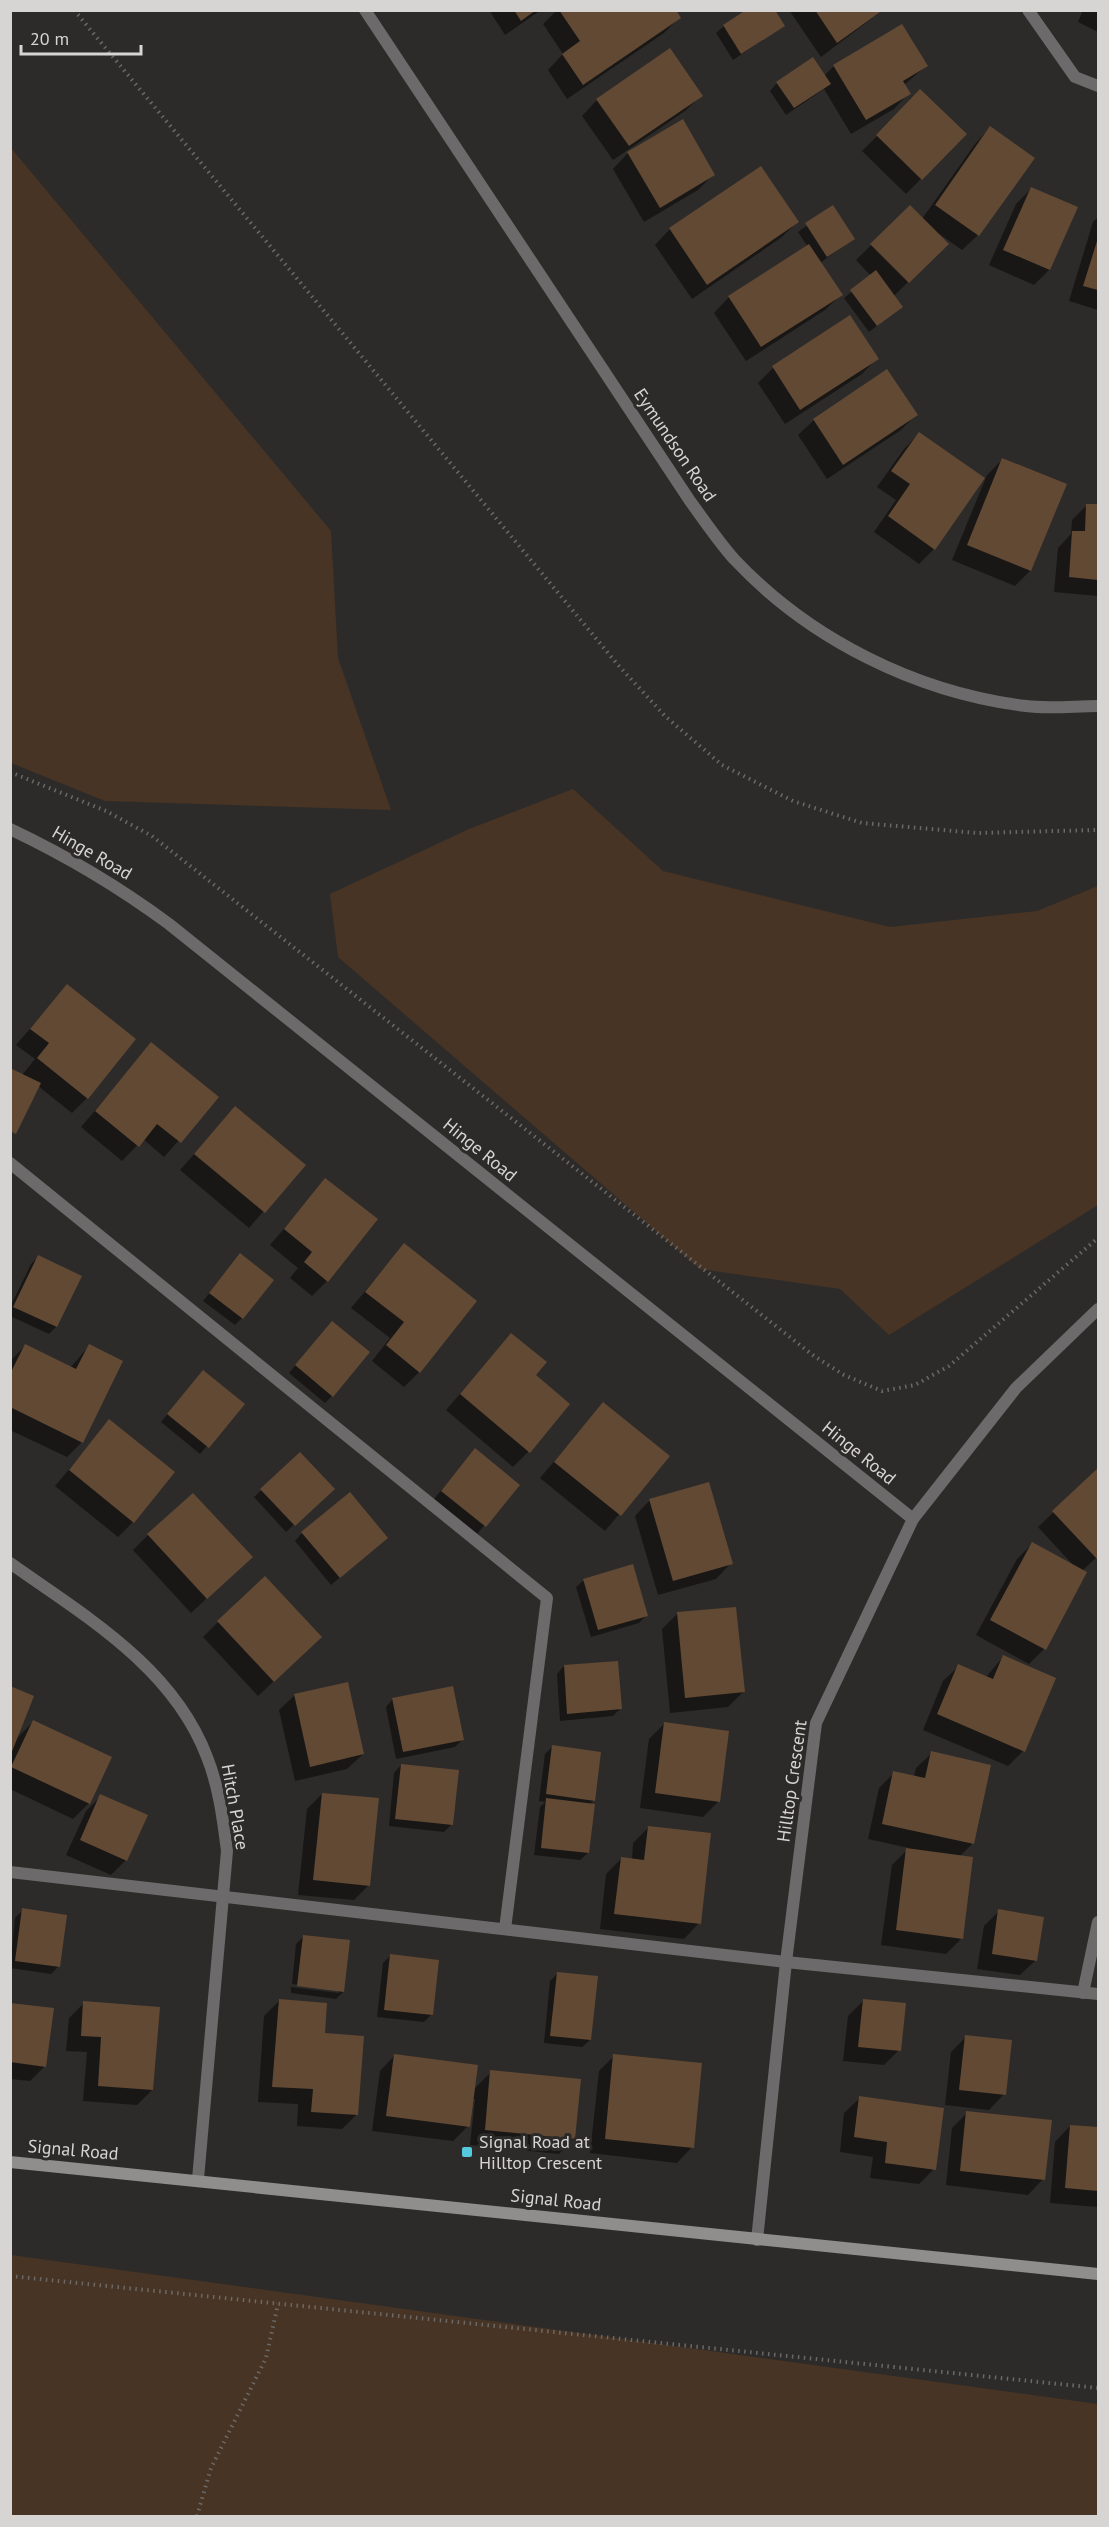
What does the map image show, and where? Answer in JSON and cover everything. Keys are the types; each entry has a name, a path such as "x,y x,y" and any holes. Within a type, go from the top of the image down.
{"street":[{"name":"Eymundson Road","path":"365,10 690,501 734,559 793,611 868,659 946,690 1026,706 1098,706"},
{"path":"1028,10 1075,77 1098,86"},
{"name":"Hinge Road","path":"10,829 61,853 127,894 169,924 913,1519"},
{"path":"10,1163 547,1598 505,1929"},
{"name":"Hilltop Crescent","path":"757,2240 786,1962 816,1723 913,1519 1016,1388 1098,1309"},
{"name":"Hitch Place","path":"10,1563 106,1631 156,1674 189,1722 207,1757 220,1806 227,1851 198,2179"},
{"path":"10,1872 786,1962 1098,1994"},
{"path":"1083,1993 1098,1922"},
{"name":"Signal Road","path":"10,2162 198,2179 757,2240 1098,2274"}],"path":[{"path":"74,10 618,665 664,716 722,765 793,801 862,822 977,833 1098,830"},
{"path":"10,772 106,811 152,836 814,1356 864,1385 882,1391 915,1385 949,1366 1098,1238"},
{"path":"10,2276 1098,2388"},
{"path":"197,2517 211,2468 266,2358 278,2304"}],"shaded area":[{"path":"11,148 331,531 338,658 391,810 105,801 11,763"},
{"path":"573,789 663,871 890,927 1037,911 1098,886 1098,1205 889,1335 840,1289 700,1269 338,957 330,894 469,829"},
{"path":"11,2255 1098,2404 1098,2516 11,2516"}],"building":[{"path":"514,10 536,10 521,21"},
{"path":"559,10 676,10 681,18 583,85 562,54 580,41"},
{"path":"746,10 775,10 785,26 741,54 723,25"},
{"path":"815,10 883,10 837,43"},
{"path":"902,24 928,66 903,81 911,94 866,120 833,65"},
{"path":"670,48 703,96 629,146 596,99"},
{"path":"813,57 831,84 794,108 776,82"},
{"path":"920,89 967,134 922,180 876,135"},
{"path":"683,119 715,175 660,208 627,152"},
{"path":"990,126 1035,158 979,236 935,205"},
{"path":"761,166 799,222 707,285 669,228"},
{"path":"1031,187 1078,207 1050,270 1003,250"},
{"path":"833,205 855,239 827,257 805,223"},
{"path":"910,205 949,244 909,283 870,244"},
{"path":"1098,238 1098,290 1083,286"},
{"path":"809,244 843,295 761,347 728,296"},
{"path":"876,270 903,307 877,326 850,290"},
{"path":"850,315 879,359 800,410 772,366"},
{"path":"887,369 918,415 843,465 813,419"},
{"path":"919,432 985,478 935,550 888,516 910,484 891,471"},
{"path":"1002,458 1067,484 1031,571 967,545"},
{"path":"1086,504 1098,504 1098,580 1069,577 1072,531 1085,531"},
{"path":"67,984 136,1039 88,1099 37,1058 49,1043 30,1029"},
{"path":"151,1042 219,1097 181,1143 157,1124 139,1147 95,1111"},
{"path":"10,1068 41,1083 16,1134 10,1131"},
{"path":"235,1106 306,1165 265,1213 194,1154"},
{"path":"325,1178 378,1219 328,1282 304,1262 312,1252 284,1229"},
{"path":"404,1243 477,1301 420,1373 386,1345 404,1322 365,1292"},
{"path":"240,1253 274,1280 243,1319 209,1293"},
{"path":"38,1255 82,1276 57,1327 13,1307"},
{"path":"332,1321 370,1352 333,1397 295,1365"},
{"path":"511,1333 547,1362 536,1375 570,1404 530,1453 460,1394"},
{"path":"25,1344 76,1369 89,1344 123,1361 83,1443 10,1407 10,1374"},
{"path":"203,1370 245,1404 209,1448 167,1414"},
{"path":"603,1402 670,1456 621,1516 554,1462"},
{"path":"109,1419 175,1472 134,1523 69,1470"},
{"path":"475,1448 520,1485 486,1527 441,1491"},
{"path":"300,1452 335,1489 295,1526 260,1489"},
{"path":"1098,1468 1098,1557 1097,1559 1052,1511"},
{"path":"709,1482 733,1564 673,1581 649,1499"},
{"path":"350,1492 388,1538 340,1578 301,1532"},
{"path":"193,1493 253,1557 207,1599 147,1534"},
{"path":"1032,1542 1087,1572 1046,1650 990,1620"},
{"path":"633,1564 648,1616 598,1630 583,1579"},
{"path":"265,1576 322,1637 274,1682 217,1621"},
{"path":"736,1607 745,1692 685,1698 677,1612"},
{"path":"1003,1655 1056,1678 1025,1752 937,1714 958,1664 993,1679"},
{"path":"618,1661 622,1709 567,1714 564,1665"},
{"path":"348,1682 364,1754 310,1767 294,1694"},
{"path":"10,1686 34,1696 11,1754 10,1754"},
{"path":"453,1686 464,1740 403,1752 392,1698"},
{"path":"33,1720 112,1757 90,1804 11,1767"},
{"path":"664,1722 729,1731 720,1802 655,1793"},
{"path":"552,1745 601,1752 595,1801 546,1794"},
{"path":"931,1751 991,1765 974,1844 882,1824 893,1771 925,1778"},
{"path":"401,1764 459,1770 453,1825 395,1819"},
{"path":"322,1793 379,1798 370,1886 313,1880"},
{"path":"100,1794 148,1815 127,1861 80,1840"},
{"path":"546,1798 595,1804 589,1853 541,1848"},
{"path":"648,1826 711,1833 701,1924 614,1914 621,1857 644,1860"},
{"path":"906,1848 973,1857 963,1939 896,1930"},
{"path":"22,1908 67,1915 60,1967 15,1961"},
{"path":"998,1909 1044,1917 1037,1961 992,1954"},
{"path":"303,1935 350,1940 344,1992 297,1986"},
{"path":"390,1954 439,1960 433,2015 384,2010"},
{"path":"557,1972 598,1976 591,2040 550,2036"},
{"path":"279,1999 327,2003 325,2033 364,2036 358,2115 311,2112 313,2089 272,2087"},
{"path":"863,1999 906,2003 901,2051 858,2047"},
{"path":"83,2001 160,2007 153,2090 98,2086 101,2037 81,2036"},
{"path":"10,2003 54,2008 46,2067 10,2062"},
{"path":"965,2035 1012,2040 1006,2095 959,2090"},
{"path":"394,2054 478,2065 470,2127 386,2116"},
{"path":"613,2054 702,2063 694,2148 605,2139"},
{"path":"490,2070 581,2079 575,2139 485,2130"},
{"path":"859,2096 944,2108 936,2170 885,2163 887,2142 854,2137"},
{"path":"966,2111 1052,2120 1045,2180 960,2171"},
{"path":"1070,2125 1098,2127 1098,2191 1065,2188"}],"place":[{"name":"Signal Road at Hilltop Crescent","path":"467,2152"}]}
